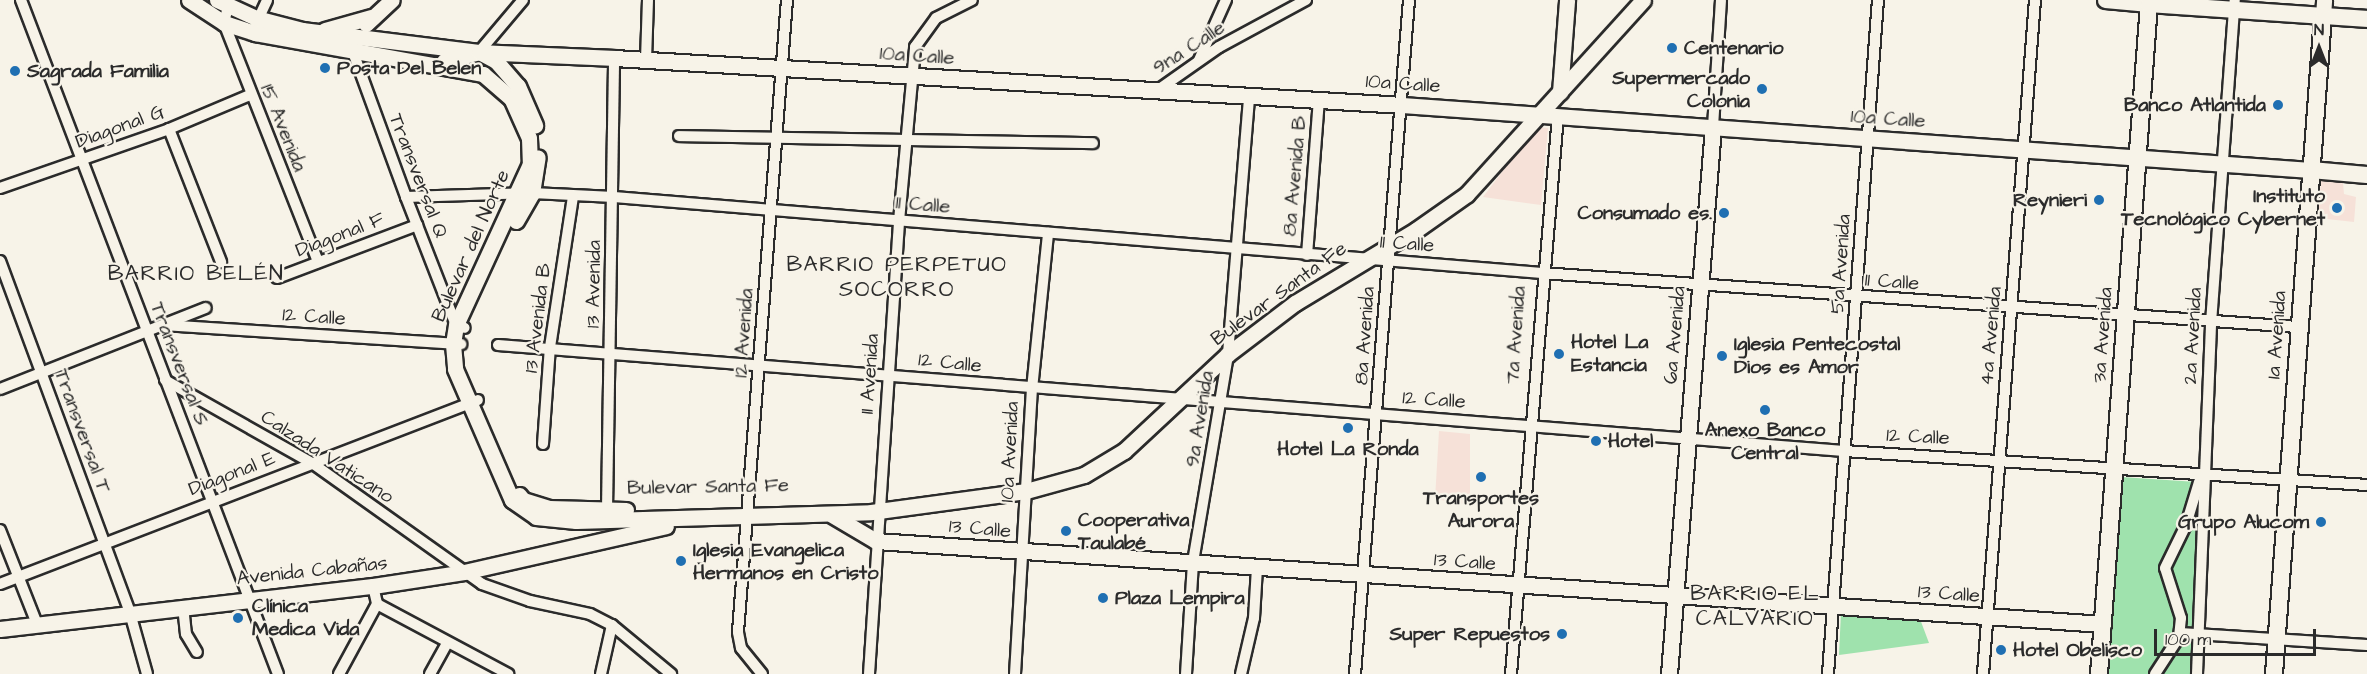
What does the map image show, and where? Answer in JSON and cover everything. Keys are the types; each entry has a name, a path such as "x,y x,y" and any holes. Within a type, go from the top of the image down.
{"main road":[{"path":"2149,2 2323,8 2367,19"},
{"name":"3a Avenida","path":"2098,674 2149,2"},
{"name":"1a Avenida","path":"2274,674 2323,8"},
{"name":"10a Calle","path":"2311,170 2362,174"}],"street":[{"name":"Transversal S","path":"21,0 80,161 148,331 278,674"},
{"name":"Bulevar del Norte","path":"189,0 224,23 313,32 354,45 479,52 506,71 529,109 538,149 526,193 460,327 455,369 474,403 512,500 536,511"},
{"path":"256,26 267,0"},
{"path":"479,52 523,0"},
{"path":"646,60 648,0"},
{"name":"12 Avenida","path":"762,674 741,648 738,632 787,0"},
{"name":"11 Avenida","path":"869,674 876,541 899,221 915,47 926,26 955,6 972,0"},
{"path":"1199,60 1226,0"},
{"name":"9na Calle","path":"1155,92 1199,60 1306,0"},
{"name":"8a Avenida","path":"1355,674 1378,414 1409,0"},
{"name":"7a Avenida","path":"1511,674 1542,273 1567,0"},
{"name":"Bulevar Santa Fe","path":"536,511 689,509 831,514 871,512 880,508 1026,491 1066,482 1106,464 1180,400 1228,354 1295,303 1467,194 1643,0"},
{"name":"6a Avenida","path":"1669,674 1713,128 1721,0"},
{"name":"5a Avenida","path":"1828,674 1878,0"},
{"name":"4a Avenida","path":"1983,674 2035,0"},
{"path":"2105,0 2149,2"},
{"path":"354,45 371,17 389,1"},
{"name":"Bulevar del Norte","path":"223,3 256,26 483,74 511,98 529,138 530,164 526,193"},
{"path":"223,3 224,23"},
{"name":"2a Avenida","path":"2197,674 2203,474 2211,323 2221,164 2235,5"},
{"path":"313,32 371,17"},
{"name":"15 Avenida","path":"224,23 250,95 318,262"},
{"name":"Transversal Q","path":"354,45 405,197 460,327"},
{"name":"10a Calle","path":"436,63 479,52 614,58 1402,105 2311,170"},
{"name":"13 Avenida","path":"607,510 614,197 614,58"},
{"name":"Diagonal G","path":"0,188 169,129 250,95"},
{"name":"9a Avenida","path":"1186,674 1193,562 1222,404 1228,354 1234,249 1249,97"},
{"name":"8a Avenida B","path":"1307,255 1319,100"},
{"path":"169,129 221,262"},
{"path":"679,136 1093,143"},
{"name":"11 Calle","path":"405,197 526,193 614,197 1307,255 2125,318 2298,327"},
{"name":"13 Avenida B","path":"543,444 549,347 573,196"},
{"name":"Diagonal F","path":"277,278 417,225"},
{"name":"10a Avenida","path":"1015,674 1032,389 1048,233"},
{"name":"Transversal T","path":"0,261 130,613 147,674"},
{"path":"0,389 206,308"},
{"name":"12 Calle","path":"164,325 457,344"},
{"name":"12 Calle","path":"498,345 549,347 1032,389 1844,451 2367,485"},
{"name":"Calzada Vaticano","path":"165,380 312,463 464,572 491,588 590,614 612,625 671,674"},
{"name":"Diagonal E","path":"0,584 103,542 474,403"},
{"path":"2155,674 2180,633 2181,618 2165,568 2186,525 2203,474"},
{"name":"Bulevar Santa Fe","path":"536,511 576,521 714,518 749,512 870,504 880,508"},
{"name":"Avenida Cabañas","path":"626,534 670,519 689,509"},
{"name":"13 Calle","path":"831,514 876,541 1022,554 1193,562 1362,577 2103,624"},
{"name":"Avenida Cabañas","path":"0,629 183,606 373,586 464,572 626,534 714,518"},
{"path":"0,530 37,624"},
{"path":"1241,674 1254,618 1257,567"},
{"path":"339,674 377,604 373,586"},
{"path":"377,604 508,674"},
{"path":"183,606 186,634 197,652"},
{"path":"601,674 612,625"},
{"path":"2180,633 2367,645"},
{"path":"430,674 447,643"}],"shaded area":[{"path":"1536,127 1548,128 1541,205 1483,197"},
{"name":"Instituto Tecnológico Cybernet","path":"2321,180 2343,183 2344,194 2356,197 2354,222 2318,218"},
{"path":"1439,431 1470,434 1470,505 1435,499"}],"green space":[{"path":"2121,477 2197,482 2193,674 2105,674"},
{"path":"1841,612 1920,619 1929,643 1839,655"}],"place":[{"name":"Centenario","path":"1672,48"},
{"name":"Posta Del Belen","path":"325,68"},
{"name":"Sagrada Familia","path":"15,71"},
{"name":"Supermercado Colonia","path":"1762,89"},
{"name":"Banco Atlantida","path":"2278,105"},
{"name":"Reynieri","path":"2099,200"},
{"name":"Instituto Tecnológico Cybernet","path":"2337,208"},
{"name":"Consumado es.","path":"1724,213"},
{"name":"Hotel La Estancia","path":"1559,354"},
{"name":"Iglesia Pentecostal Dios es Amor","path":"1722,356"},
{"name":"Anexo Banco Central","path":"1765,410"},
{"name":"Hotel La Ronda","path":"1348,428"},
{"name":"Hotel","path":"1596,441"},
{"name":"Transportes Aurora","path":"1481,477"},
{"name":"Grupo Alucom","path":"2321,522"},
{"name":"Cooperativa Taulabé","path":"1066,531"},
{"name":"Iglesia Evangelica Hermanos en Cristo","path":"681,561"},
{"name":"Plaza Lempira","path":"1103,598"},
{"name":"Clínica Medica Vida","path":"238,618"},
{"name":"Super Repuestos","path":"1562,634"},
{"name":"Hotel Obelisco","path":"2001,650"}],"district":[{"name":"BARRIO BELÉN","path":"196,274"},
{"name":"BARRIO PERPETUO SOCORRO","path":"897,276"},
{"name":"BARRIO EL CALVARIO","path":"1755,606"}]}
